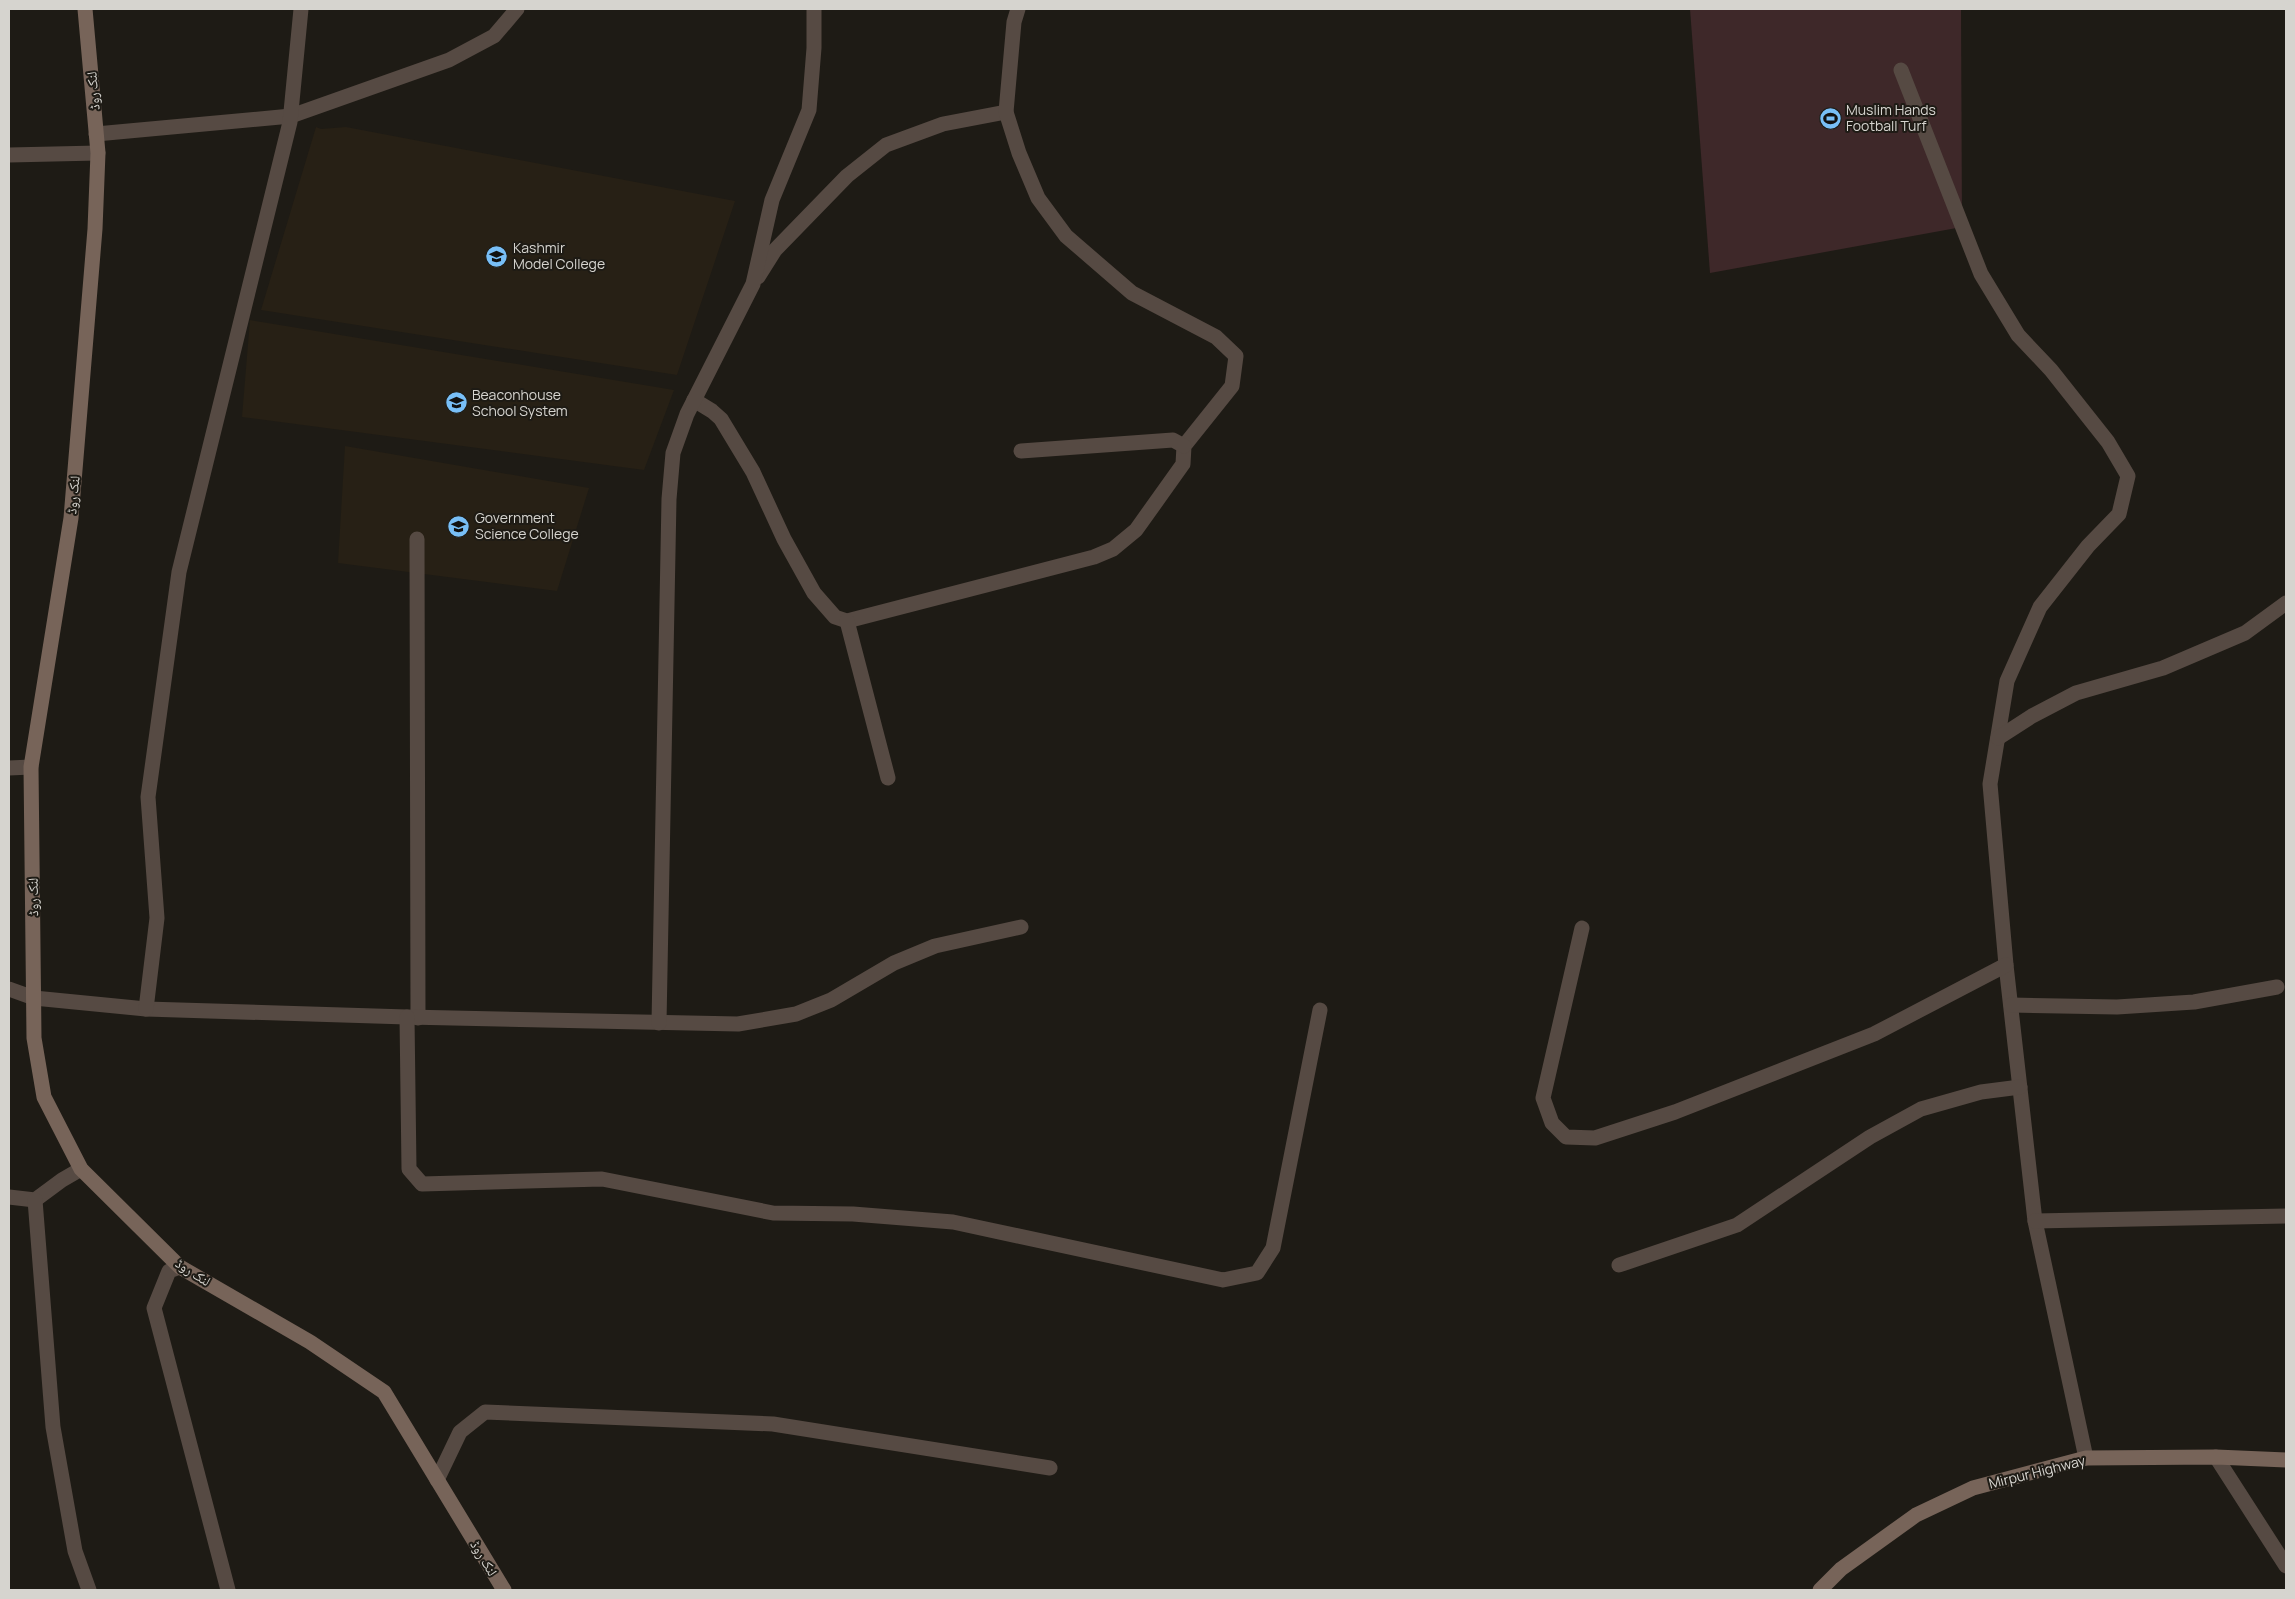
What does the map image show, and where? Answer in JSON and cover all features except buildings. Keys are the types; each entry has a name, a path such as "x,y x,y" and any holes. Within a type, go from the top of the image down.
{"main road":[{"name":"لنک روڈ","path":"85,9 98,153 95,229 71,518 31,768 34,1038 44,1097 81,1169 180,1267 310,1342 384,1392 504,1590"},
{"name":"Mirpur Highway","path":"1820,1590 1842,1569 1916,1515 1973,1488 2086,1458 2216,1457 2286,1460"}],"street":[{"path":"146,1009 157,918 148,796 179,572 291,116 301,9"},
{"path":"96,134 291,116 449,60 494,36 517,9"},
{"path":"753,284 772,200 809,110 814,48 814,9"},
{"path":"694,400 712,410 720,419 753,472 784,538 814,593 835,617 847,621 1094,557 1113,549 1136,530 1183,464 1184,446 1232,386 1236,356 1216,337 1132,293 1066,236 1038,198 1019,153 1006,112 1014,22 1018,9"},
{"path":"1900,70 1981,274 2018,335 2051,370 2108,442 2128,476 2119,514 2088,546 2040,607 2007,681 1990,784 2006,965 2035,1221 2086,1458"},
{"path":"659,1023 669,499 673,453 694,400 753,284 775,250 847,176 886,145 943,124 1006,112"},
{"path":"9,156 98,153"},
{"path":"1021,451 1174,440 1184,446"},
{"path":"417,539 413,1018 409,1169 422,1184 602,1179 773,1213 853,1214 953,1222 1224,1280 1257,1272 1273,1248 1320,1010"},
{"path":"1998,738 2032,716 2076,693 2163,668 2245,632 2286,603"},
{"path":"847,621 888,778"},
{"path":"9,768 31,768"},
{"path":"9,989 34,998 146,1009 413,1018 738,1024 796,1014 831,1000 894,963 935,946 1021,927"},
{"path":"1582,928 1543,1098 1552,1123 1566,1137 1595,1138 1684,1109 1874,1034 2006,965"},
{"path":"2011,1005 2126,1007 2194,1002 2277,987"},
{"path":"1619,1264 1737,1225 1870,1137 1922,1110 1981,1092 2020,1087"},
{"path":"9,1197 36,1200 62,1180 81,1169"},
{"path":"36,1200 53,1427 75,1551 90,1590"},
{"path":"2035,1221 2286,1216"},
{"path":"180,1267 169,1271 154,1308 228,1590"},
{"path":"437,1480 460,1432 484,1412 773,1424 1050,1468"},
{"path":"2216,1457 2286,1566"}],"shaded area":[{"name":"Muslim Hands Football Turf","path":"1690,9 1961,9 1962,227 1710,273"},
{"name":"Kashmir Model College","path":"316,127 321,129 346,127 735,201 677,375 261,310"},
{"name":"Beaconhouse School System","path":"250,320 674,390 644,470 242,417"},
{"name":"Government Science College","path":"345,446 589,488 557,591 338,563"}],"place":[{"name":"Muslim Hands Football Turf","path":"1830,118"},
{"name":"Kashmir Model College","path":"497,256"},
{"name":"Beaconhouse School System","path":"456,403"},
{"name":"Government Science College","path":"459,526"}]}
